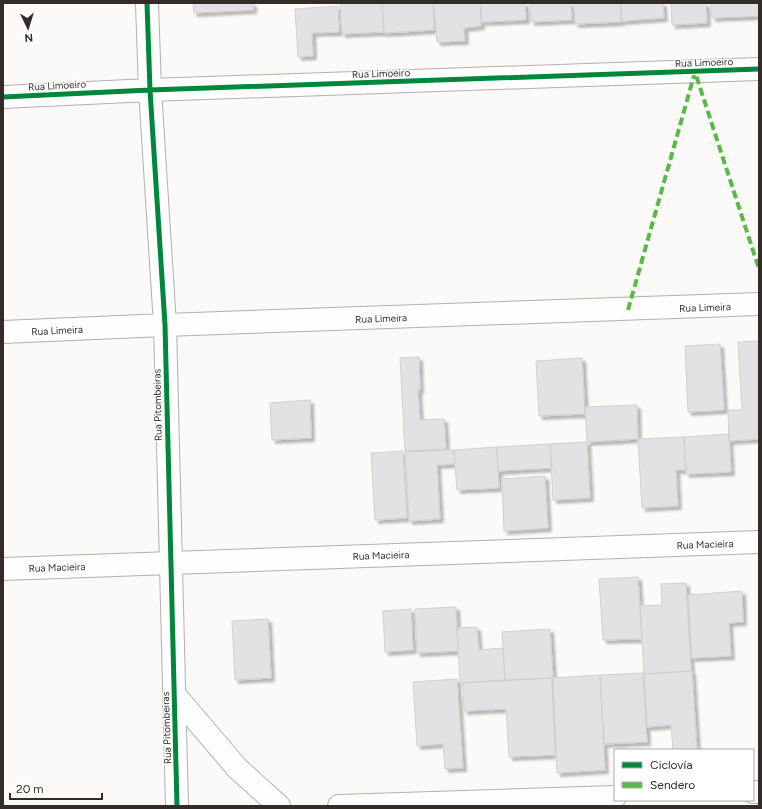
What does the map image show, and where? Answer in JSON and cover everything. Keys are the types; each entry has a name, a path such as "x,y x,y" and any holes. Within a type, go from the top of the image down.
{"street":[{"name":"Rua Pitombeiras","path":"147,3 150,90 164,325 177,806"},
{"name":"Rua Limoeiro","path":"3,97 150,90 759,69"},
{"name":"Rua Limeira","path":"3,332 759,304"},
{"name":"Rua Macieira","path":"3,569 759,542"},
{"path":"174,694 237,768 279,806"},
{"path":"339,806 614,797"}],"building":[{"path":"193,3 253,3 253,10 194,13"},
{"path":"340,3 382,3 384,32 342,34"},
{"path":"382,3 433,3 434,30 384,33"},
{"path":"434,3 480,3 481,26 464,28 465,41 437,42"},
{"path":"481,3 525,3 526,20 482,22"},
{"path":"530,3 571,3 572,20 531,22"},
{"path":"574,3 620,3 621,22 575,24"},
{"path":"621,3 663,3 664,18 622,21"},
{"path":"671,3 706,3 707,23 672,25"},
{"path":"711,3 758,3 759,16 712,18"},
{"path":"338,6 339,32 312,33 313,56 298,57 295,9"},
{"path":"759,341 759,439 729,441 728,410 742,410 738,342"},
{"path":"720,344 724,410 688,412 685,346"},
{"path":"419,357 420,390 418,390 420,420 444,419 446,449 405,451 400,358"},
{"path":"582,358 585,414 539,416 536,361"},
{"path":"310,400 311,438 272,440 270,403"},
{"path":"637,405 638,439 587,442 585,407"},
{"path":"729,434 731,472 686,474 684,437"},
{"path":"684,437 686,470 676,470 678,506 642,508 638,439"},
{"path":"587,442 590,498 553,500 550,444"},
{"path":"550,444 552,468 498,471 497,447"},
{"path":"497,447 499,488 457,490 454,450"},
{"path":"454,450 455,464 437,465 440,519 409,521 405,452"},
{"path":"403,451 407,518 375,520 371,453"},
{"path":"545,476 548,528 504,531 502,479"},
{"path":"638,577 642,639 603,640 599,579"},
{"path":"686,583 691,671 644,674 640,606 662,605 661,584"},
{"path":"742,591 743,622 729,623 731,656 692,658 688,595"},
{"path":"456,607 458,651 417,653 415,609"},
{"path":"411,609 413,650 385,652 383,611"},
{"path":"268,619 271,678 235,680 232,621"},
{"path":"477,627 479,650 503,648 505,680 460,683 457,628"},
{"path":"550,629 553,678 505,680 502,632"},
{"path":"692,671 697,749 673,749 671,725 647,727 644,674"},
{"path":"643,673 647,742 604,744 600,675"},
{"path":"600,675 605,770 557,773 553,678"},
{"path":"552,678 555,755 509,757 506,709 464,711 463,683"},
{"path":"457,679 463,768 445,769 443,744 417,746 413,682"}],"marked path":[{"path":"628,310 695,72 759,269"}],"cycle path":[{"path":"147,3 150,90 165,325 177,806"},
{"path":"3,97 150,90 759,69"}]}
